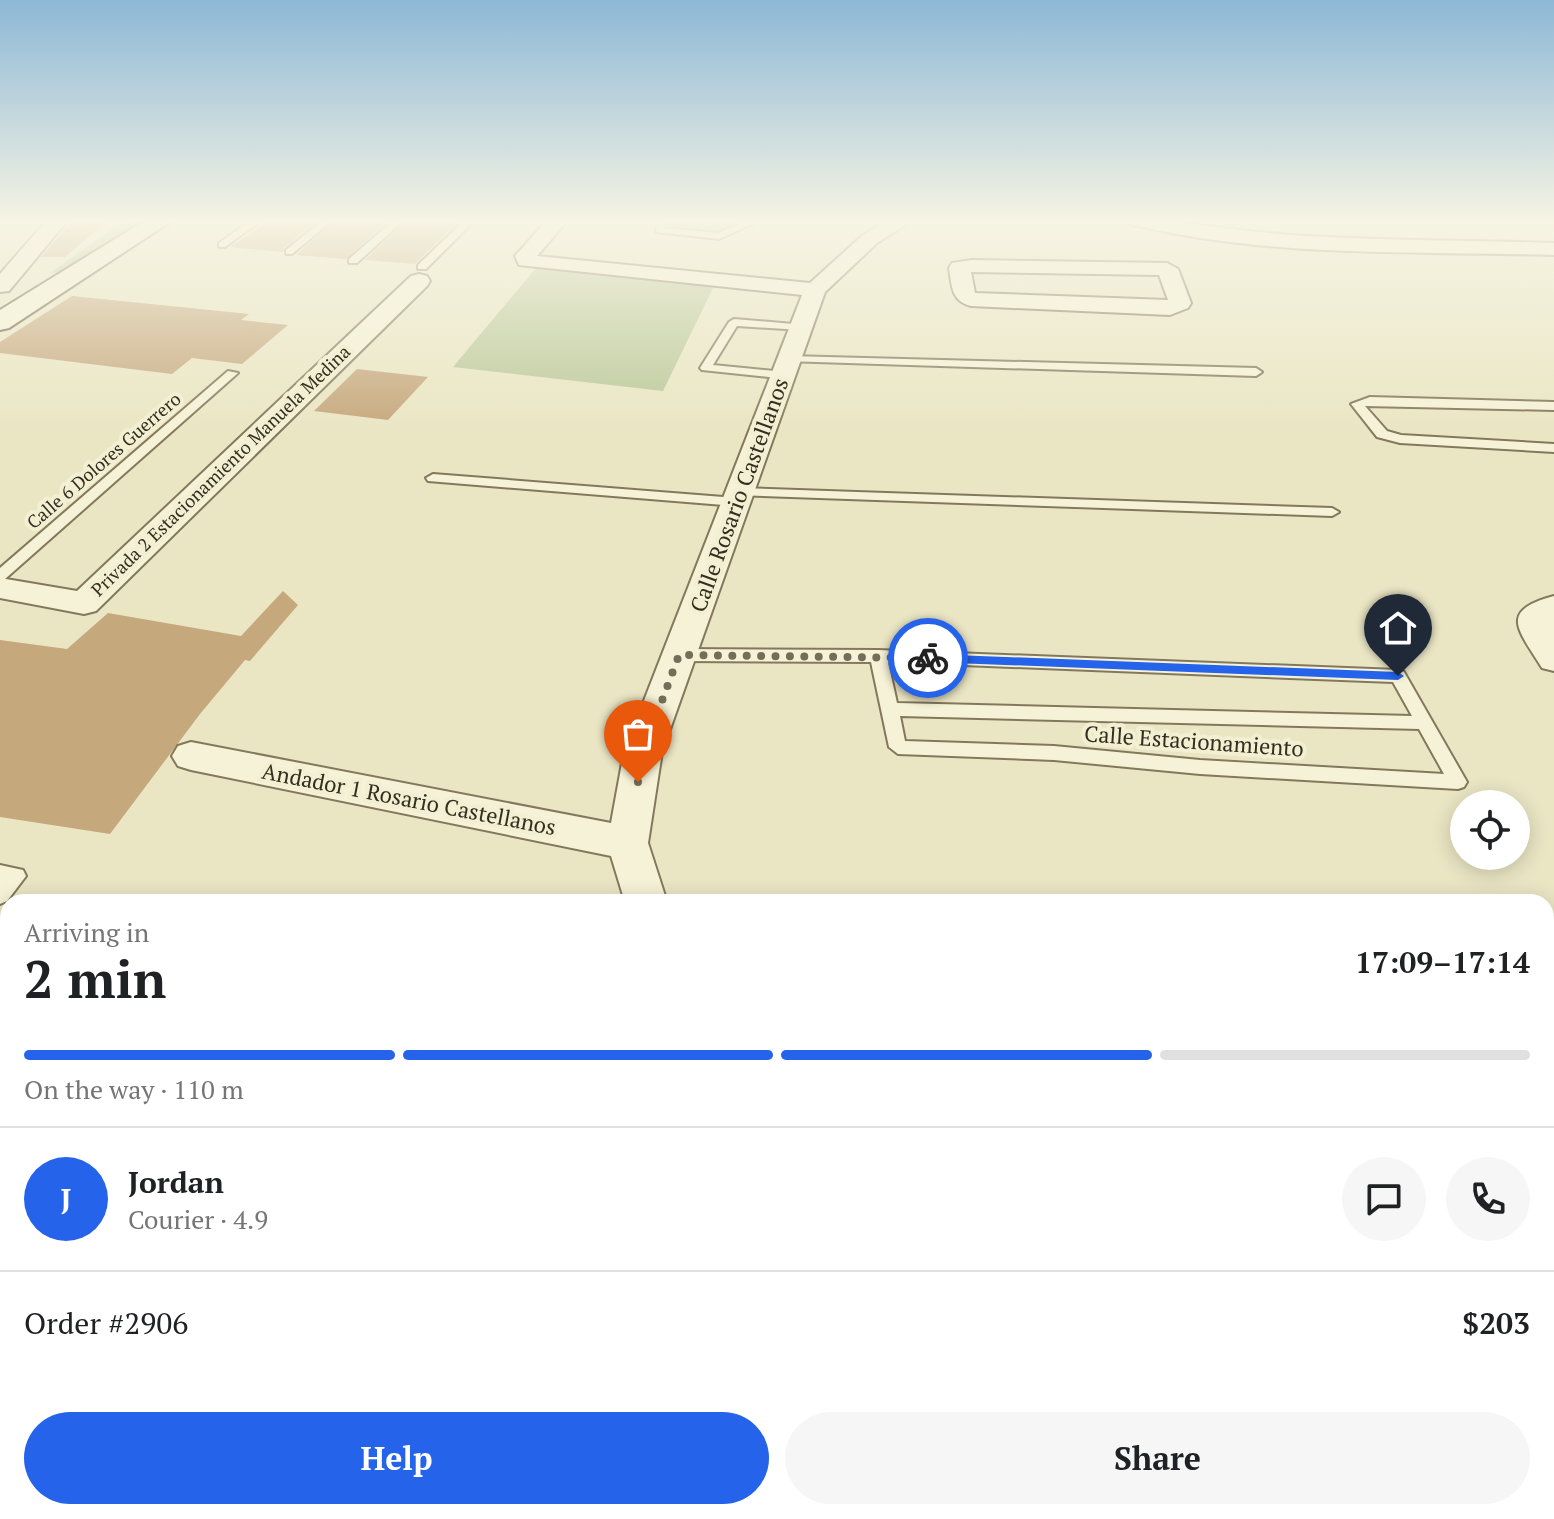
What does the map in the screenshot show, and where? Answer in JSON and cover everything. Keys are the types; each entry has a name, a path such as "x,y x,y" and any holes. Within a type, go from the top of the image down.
{"street":[{"path":"0,322 49,291"},
{"name":"Privada 2 Estacionamiento Manuela Medina","path":"0,588 84,603 403,291"},
{"name":"Calle Rosario Castellanos","path":"644,894 628,843 643,752 815,291"},
{"path":"964,291 965,296 986,301 1170,308 1180,303 1175,291"},
{"path":"1554,607 1535,614 1537,633 1554,659"},
{"name":"Andador 1 Rosario Castellanos","path":"191,756 628,843"}],"lane":[{"path":"801,327 734,322 706,368 1256,372"},
{"name":"Calle 6 Dolores Guerrero","path":"0,576 232,373"},
{"path":"1554,406 1370,401 1357,404 1382,434 1400,439 1554,448"},
{"path":"433,478 738,497 1332,512"},
{"name":"Calle Estacionamiento","path":"679,655 878,656 1398,676 1458,782 1200,767 1054,753 898,747 878,656"},
{"name":"Calle Estacionamiento","path":"889,709 1424,723"},
{"path":"0,873 16,876 1,894"}],"green space":[{"path":"517,291 712,291 663,391 453,367"}],"building":[{"path":"72,296 249,314 241,320 288,325 242,364 192,358 172,374 0,353 0,342"},
{"path":"357,369 428,377 388,420 314,411"},
{"path":"283,591 298,605 250,661 245,660 200,714 110,834 0,817 0,640 67,649 108,613 241,636"}],"way so far":[{"path":"638,782 643,752 679,655 928,658"}],"route":[{"path":"928,658 1305,675 1398,676"}]}
